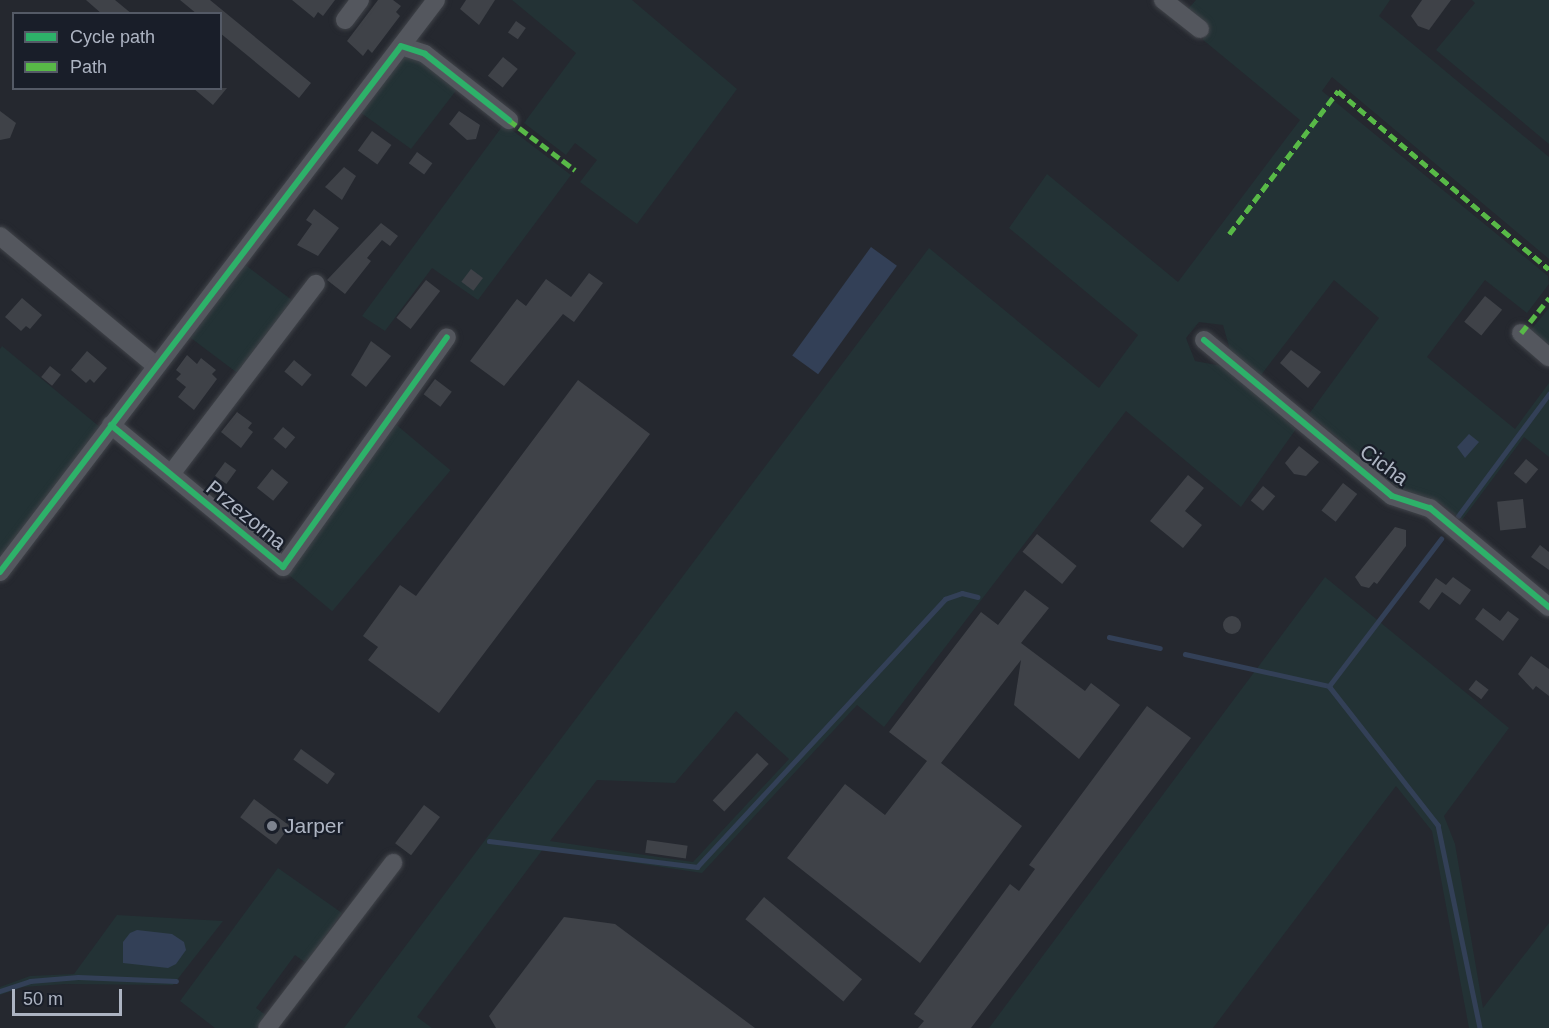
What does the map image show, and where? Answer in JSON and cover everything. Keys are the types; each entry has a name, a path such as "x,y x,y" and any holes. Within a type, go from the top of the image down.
{"street":[{"path":"345,20 360,0"},
{"path":"0,572 436,0"},
{"path":"1163,0 1200,29"},
{"path":"401,46 425,54 509,120"},
{"path":"0,236 156,366"},
{"path":"171,474 316,284"},
{"path":"1521,333 1549,357"},
{"name":"Przezorna","path":"111,425 283,567 447,337"},
{"name":"Cicha","path":"1204,340 1392,496 1430,508 1549,608"},
{"path":"267,1028 393,863"}],"shaded area":[{"path":"512,0 632,0 737,89 637,224 580,182 597,160 575,143 566,155 524,123 576,53"},
{"path":"1196,0 1390,0 1379,16 1549,157 1549,259 1332,77 1322,91 1548,276 1549,284 1527,313 1485,280 1427,357 1515,429 1549,383 1549,457 1524,437 1462,520 1440,503 1401,490 1309,414 1379,318 1334,280 1261,375 1230,350 1223,325 1199,322 1186,338 1195,361 1222,366 1296,429 1241,507 1126,411 884,727 857,705 702,873 543,849 417,1017 432,1028 344,1028 929,248 1099,388 1138,335 1009,228 1047,174 1178,282 1300,120 1202,39 1209,32 1185,12","holes":["736,711 789,759 693,862 550,841 597,780 675,783"]},
{"path":"1472,0 1549,0 1549,144 1436,50 1475,3"},
{"path":"413,54 458,88 411,149 360,112 403,55"},
{"path":"504,124 571,175 478,300 432,268 385,331 362,316"},
{"path":"244,264 295,303 240,375 189,337"},
{"path":"1549,308 1549,349 1529,332"},
{"path":"2,346 101,428 0,559 0,349"},
{"path":"393,422 450,470 332,611 275,563"},
{"path":"1325,577 1509,728 1444,816 1455,844 1483,1008 1549,923 1549,1028 1469,1028 1432,831 1396,786 1213,1028 989,1028"},
{"path":"278,868 342,913 306,963 295,955 256,1008 267,1016 257,1028 215,1028 180,1001"},
{"path":"117,915 223,921 173,985 65,984 23,987 0,995 0,987 30,976 74,974"}],"water":[{"path":"871,247 897,266 818,374 792,355"},
{"path":"1469,434 1479,442 1465,458 1457,447"},
{"path":"137,930 172,934 184,942 186,950 176,964 168,968 123,963 123,942 130,933"}],"building":[{"path":"86,0 115,0 130,12 100,12"},
{"path":"180,0 210,0 311,83 299,98 222,35 222,12 195,12"},
{"path":"292,0 335,0 323,16 318,12 314,18"},
{"path":"378,0 393,0 401,6 396,12 400,16 372,53 368,49 363,56 347,41"},
{"path":"466,0 495,0 479,25 460,9"},
{"path":"1422,0 1451,0 1429,30 1418,26 1411,16"},
{"path":"516,21 526,28 518,39 508,32"},
{"path":"503,57 518,69 503,88 488,76"},
{"path":"227,88 213,105 195,90"},
{"path":"0,111 16,123 10,138 0,140"},
{"path":"459,111 480,125 476,139 467,140 449,124"},
{"path":"372,131 391,145 377,165 358,150"},
{"path":"417,152 432,163 424,174 409,163"},
{"path":"344,167 356,176 342,200 325,187"},
{"path":"314,209 339,228 318,256 297,245 312,224 306,220"},
{"path":"381,223 398,236 390,246 382,240 367,258 371,261 345,294 327,280"},
{"path":"471,269 483,278 473,291 461,282"},
{"path":"589,273 603,283 574,322 563,314 504,386 470,361 517,299 526,306 546,279 571,297"},
{"path":"426,280 440,291 411,329 396,318"},
{"path":"1485,296 1502,310 1481,335 1464,322"},
{"path":"22,298 42,315 30,329 26,326 21,331 5,317"},
{"path":"371,341 391,356 366,387 351,375"},
{"path":"1291,350 1321,372 1308,388 1280,363"},
{"path":"87,351 107,368 94,383 90,379 86,383 71,370"},
{"path":"187,355 197,364 201,358 216,370 212,374 217,379 194,410 178,397 186,387 176,379 181,374 176,370"},
{"path":"294,360 312,375 302,386 284,371"},
{"path":"50,366 61,375 52,386 41,377"},
{"path":"435,379 452,392 440,407 424,394"},
{"path":"578,380 650,434 439,713 368,660 378,647 363,636 400,585 416,596"},
{"path":"237,412 252,423 248,428 253,432 241,448 221,432"},
{"path":"283,427 295,437 286,449 273,438"},
{"path":"1299,446 1319,462 1306,476 1294,474 1285,463"},
{"path":"1526,459 1538,469 1526,484 1514,474"},
{"path":"225,462 236,470 226,484 215,476"},
{"path":"272,469 288,482 273,501 257,488"},
{"path":"1188,475 1204,488 1185,511 1202,525 1183,548 1150,521"},
{"path":"1343,483 1357,494 1336,522 1321,511"},
{"path":"1263,486 1275,496 1263,511 1251,501"},
{"path":"1523,499 1526,528 1500,531 1497,502"},
{"path":"1395,527 1406,530 1406,546 1377,584 1374,582 1369,588 1361,586 1355,577"},
{"path":"1037,534 1077,566 1062,584 1023,552"},
{"path":"1540,545 1549,552 1549,570 1531,557"},
{"path":"1453,577 1471,590 1460,605 1442,592 1429,610 1419,602 1436,578 1446,585"},
{"path":"1025,590 1049,608 1021,643 1085,691 1091,683 1120,705 1079,759 1014,705 1021,660 941,763 1022,826 920,963 787,858 845,784 885,815 927,761 889,732 981,612 998,625"},
{"path":"1483,608 1500,621 1508,611 1519,619 1503,641 1475,619"},
{"path":"1228,616 1236,616 1241,621 1239,632 1228,634 1223,629 1223,621"},
{"path":"1531,656 1549,669 1549,696 1536,686 1533,690 1518,674"},
{"path":"1476,680 1489,690 1481,699 1469,689"},
{"path":"1147,706 1191,738 971,1028 918,1028 924,1021 914,1014 1010,884 1019,891 1035,869 1029,865"},
{"path":"301,749 335,774 327,784 293,760"},
{"path":"757,753 769,764 724,811 713,801"},
{"path":"254,799 290,826 276,844 240,817"},
{"path":"424,805 440,817 411,855 395,843"},
{"path":"647,840 688,846 686,859 645,853"},
{"path":"764,897 862,979 843,1001 745,919"},
{"path":"564,917 615,924 755,1028 496,1028 489,1016"}],"waterway":[{"path":"1458,516 1549,394"},
{"path":"1329,686 1441,539"},
{"path":"489,841 697,867 945,599 962,593 978,597"},
{"path":"1109,637 1160,648"},
{"path":"1185,654 1329,686 1438,825 1480,1028"},
{"path":"0,991 30,981 78,977 176,981"}],"marked path":[{"path":"1229,234 1338,91 1549,269"},
{"path":"509,120 575,170"},
{"path":"1521,333 1549,298"}],"cycle path":[{"path":"0,572 401,46 425,54 509,120"},
{"path":"111,425 283,567 447,337"},
{"path":"1204,340 1392,496 1430,508 1549,607"}],"place":[{"name":"Jarper","path":"272,826"}]}
